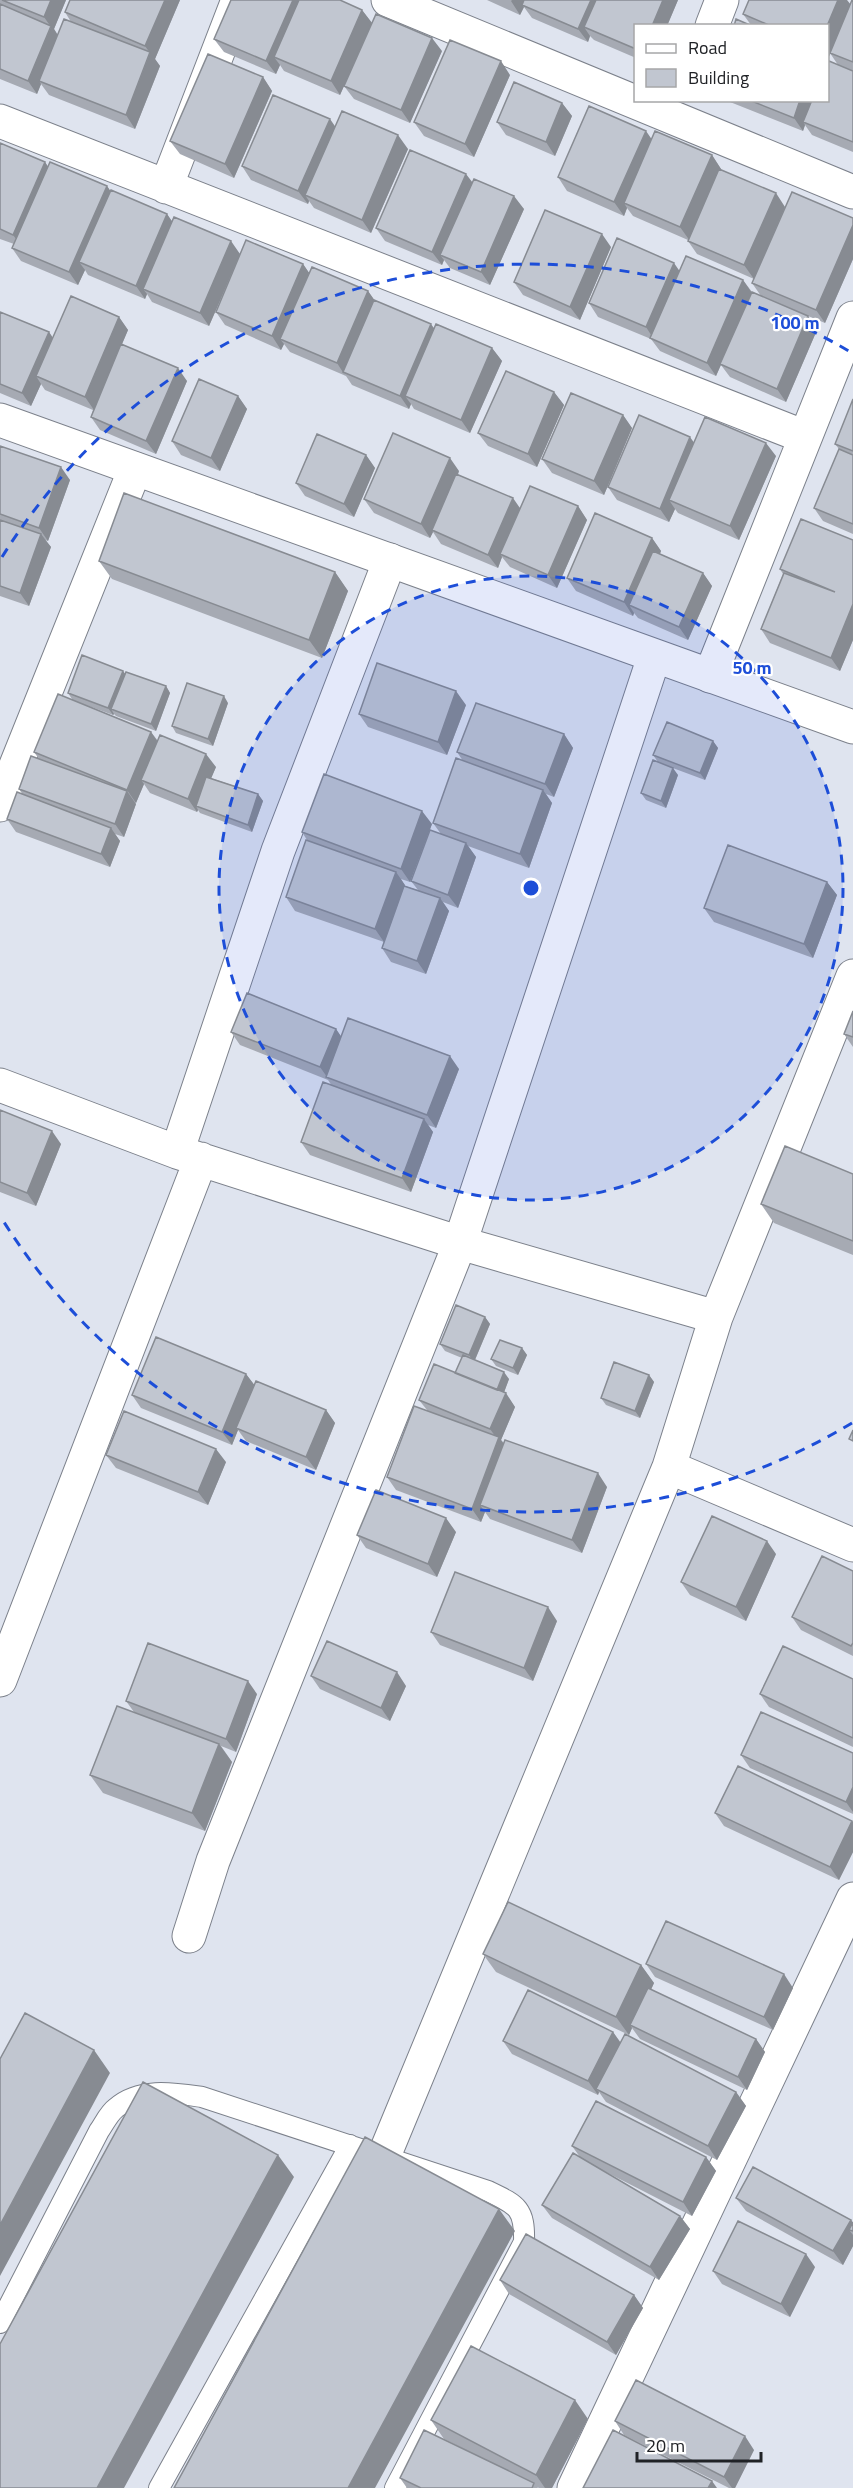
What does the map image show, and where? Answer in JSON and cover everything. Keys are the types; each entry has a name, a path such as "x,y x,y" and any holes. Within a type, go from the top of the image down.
{"street":[{"path":"166,187 238,0"},
{"path":"388,0 634,93"},
{"path":"713,24 722,0"},
{"path":"659,102 853,192"},
{"path":"0,121 806,437"},
{"path":"710,676 853,318"},
{"path":"0,420 853,727"},
{"path":"0,805 135,469"},
{"path":"0,1680 189,1156 278,851 390,560"},
{"path":"189,1936 213,1861 460,1243 654,657"},
{"path":"384,2156 669,1467 716,1317 853,976"},
{"path":"0,1085 189,1156 460,1243 716,1317"},
{"path":"669,1467 853,1545"},
{"path":"574,2488 853,1899"}],"lane":[{"path":"0,2323 99,2131 116,2108 138,2096 166,2092 202,2097 488,2191 516,2205 525,2222 524,2242 395,2488"},
{"path":"159,2488 350,2145"}],"building":[{"path":"2,0 51,0 44,17"},
{"path":"70,0 165,0 145,46 65,12"},
{"path":"231,0 293,0 266,61 214,39"},
{"path":"299,0 340,0 362,10 331,81 274,57"},
{"path":"524,0 591,0 578,29 522,5"},
{"path":"596,0 663,0 653,24 634,24 634,48 584,27"},
{"path":"749,0 838,0 828,24 766,24 743,14"},
{"path":"853,0 853,62 830,53"},
{"path":"0,4 51,26 28,81 0,69"},
{"path":"376,14 432,38 401,110 344,86"},
{"path":"64,19 150,52 126,115 39,81"},
{"path":"736,19 747,24 735,24"},
{"path":"450,40 501,61 465,144 414,122"},
{"path":"208,54 263,77 225,164 170,141"},
{"path":"829,61 853,71 853,142 803,122 811,102 829,102"},
{"path":"514,82 562,103 546,142 497,122"},
{"path":"273,95 330,119 298,191 242,166"},
{"path":"754,102 799,102 794,118"},
{"path":"589,106 646,131 614,202 558,177"},
{"path":"342,111 398,135 362,220 305,195"},
{"path":"655,131 712,155 680,227 624,203"},
{"path":"0,143 45,162 13,235 0,229"},
{"path":"410,150 466,174 432,252 376,228"},
{"path":"50,162 107,186 69,272 12,248"},
{"path":"719,169 776,193 744,265 688,241"},
{"path":"474,179 514,196 481,272 440,255"},
{"path":"111,190 167,214 136,286 79,262"},
{"path":"792,192 853,218 853,225 816,310 752,283"},
{"path":"545,210 602,234 570,307 514,282"},
{"path":"174,217 231,241 200,313 143,289"},
{"path":"617,238 674,263 646,327 589,303"},
{"path":"246,240 303,264 272,336 216,312"},
{"path":"686,256 743,280 707,363 650,338"},
{"path":"312,267 368,291 337,363 280,339"},
{"path":"752,292 808,316 777,389 720,364"},
{"path":"71,296 119,317 85,397 36,376"},
{"path":"374,300 431,324 400,396 343,372"},
{"path":"0,312 49,332 22,393 0,384"},
{"path":"436,324 492,348 461,420 405,396"},
{"path":"121,344 178,368 146,441 91,417"},
{"path":"506,371 554,392 528,454 478,433"},
{"path":"199,379 238,396 211,458 172,441"},
{"path":"571,393 623,415 594,481 542,459"},
{"path":"853,399 853,451 835,444"},
{"path":"639,415 690,437 660,509 608,487"},
{"path":"705,417 766,443 730,526 669,500"},
{"path":"393,433 450,458 421,524 364,499"},
{"path":"317,434 366,455 344,504 296,483"},
{"path":"0,446 61,467 39,528 0,514"},
{"path":"839,449 853,455 853,524 814,508"},
{"path":"456,474 513,498 488,555 432,530"},
{"path":"530,486 578,506 548,575 500,554"},
{"path":"124,493 335,572 309,640 99,561"},
{"path":"595,513 652,538 624,602 567,578"},
{"path":"801,519 853,540 853,604 831,658 761,629 784,573 835,592 780,569"},
{"path":"0,520 41,534 20,593 0,586"},
{"path":"653,551 703,573 679,627 629,605"},
{"path":"82,655 123,671 108,708 68,693"},
{"path":"377,663 456,691 438,742 359,714"},
{"path":"126,672 166,686 151,724 111,709"},
{"path":"187,683 224,696 208,739 172,726"},
{"path":"58,694 151,732 127,790 34,752"},
{"path":"476,703 564,734 545,784 457,752"},
{"path":"667,722 713,741 700,773 653,755"},
{"path":"160,735 206,754 188,799 141,780"},
{"path":"31,756 127,791 115,824 19,789"},
{"path":"456,758 543,790 520,854 433,823"},
{"path":"653,760 673,768 661,801 641,793"},
{"path":"324,774 422,811 401,869 302,832"},
{"path":"206,777 258,794 248,825 196,806"},
{"path":"17,792 111,828 101,854 7,819"},
{"path":"430,830 466,843 448,895 411,881"},
{"path":"306,840 396,872 375,929 286,897"},
{"path":"728,845 827,882 804,944 704,908"},
{"path":"404,886 440,898 417,961 382,948"},
{"path":"247,993 336,1029 320,1067 231,1032"},
{"path":"853,1011 853,1037 844,1034"},
{"path":"348,1018 450,1056 427,1115 326,1077"},
{"path":"323,1082 424,1119 402,1178 301,1142"},
{"path":"0,1110 52,1131 27,1193 0,1182"},
{"path":"785,1146 853,1174 853,1241 761,1204"},
{"path":"456,1305 485,1317 469,1355 440,1344"},
{"path":"156,1337 246,1374 222,1432 132,1395"},
{"path":"500,1340 522,1348 513,1368 491,1359"},
{"path":"463,1355 504,1372 497,1390 455,1373"},
{"path":"614,1362 649,1375 635,1411 601,1398"},
{"path":"434,1364 506,1393 490,1429 419,1400"},
{"path":"256,1381 326,1410 306,1457 236,1428"},
{"path":"414,1406 499,1437 472,1509 387,1477"},
{"path":"124,1411 216,1449 198,1492 106,1455"},
{"path":"505,1440 598,1473 572,1540 480,1505"},
{"path":"376,1490 446,1518 428,1564 357,1535"},
{"path":"712,1516 767,1541 736,1607 681,1582"},
{"path":"822,1556 853,1571 853,1643 851,1646 792,1617"},
{"path":"455,1572 548,1607 524,1668 431,1632"},
{"path":"327,1641 397,1672 381,1708 311,1676"},
{"path":"148,1643 248,1681 226,1739 126,1701"},
{"path":"783,1646 853,1679 853,1738 760,1694"},
{"path":"117,1706 219,1744 192,1813 90,1775"},
{"path":"761,1712 853,1753 853,1787 846,1802 741,1755"},
{"path":"738,1766 852,1821 830,1867 715,1813"},
{"path":"508,1902 641,1965 616,2017 483,1954"},
{"path":"666,1921 784,1974 764,2017 646,1964"},
{"path":"648,1988 756,2039 738,2077 630,2025"},
{"path":"528,1990 613,2032 588,2081 503,2041"},
{"path":"25,2013 94,2050 0,2225 0,2059"},
{"path":"625,2034 736,2092 708,2146 596,2089"},
{"path":"143,2082 278,2155 97,2488 0,2488 0,2344"},
{"path":"596,2101 706,2157 683,2202 572,2146"},
{"path":"365,2137 499,2209 348,2488 174,2488"},
{"path":"573,2153 680,2216 650,2267 542,2205"},
{"path":"753,2167 851,2220 833,2251 736,2198"},
{"path":"738,2221 806,2254 781,2304 713,2271"},
{"path":"526,2234 634,2295 607,2342 500,2280"},
{"path":"471,2346 575,2400 536,2475 431,2420"},
{"path":"636,2380 745,2436 724,2477 615,2421"},
{"path":"424,2430 534,2483 532,2488 421,2488 400,2478"},
{"path":"613,2430 712,2481 708,2488 583,2488"}]}
